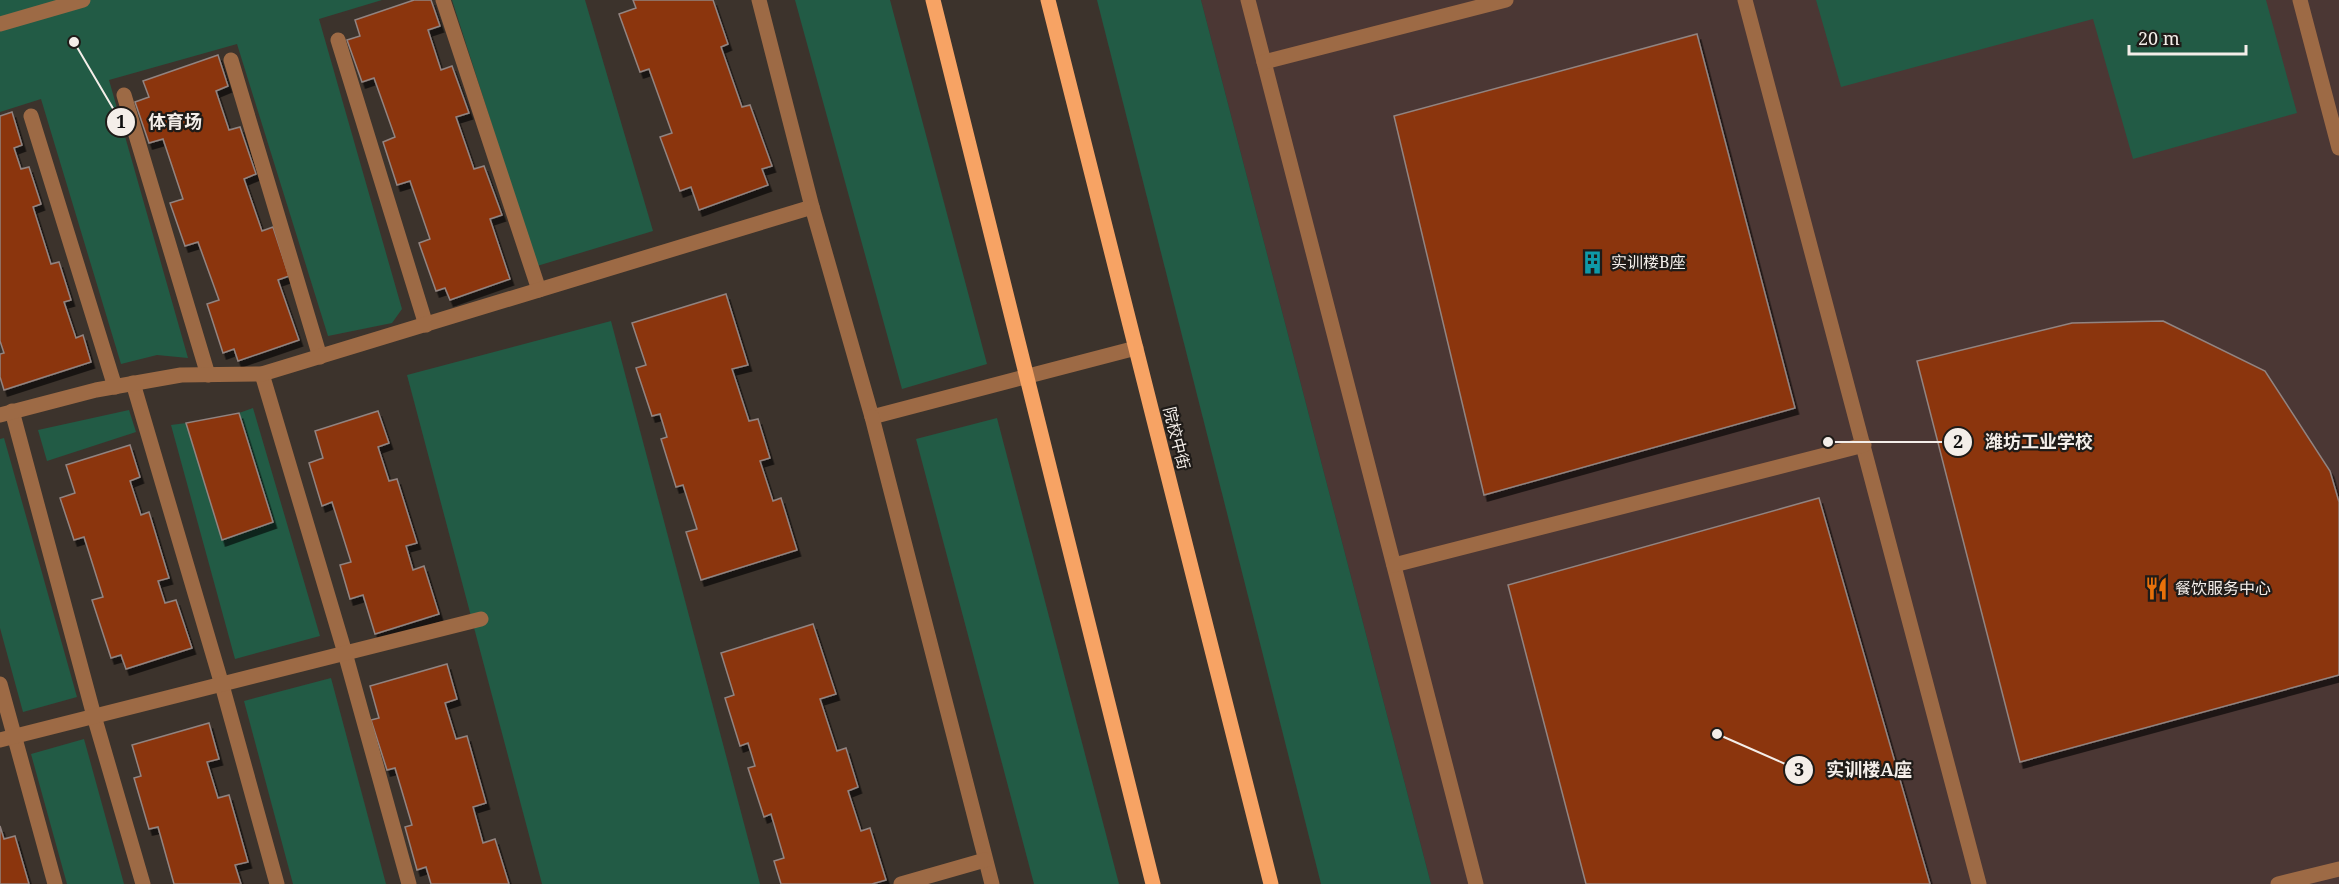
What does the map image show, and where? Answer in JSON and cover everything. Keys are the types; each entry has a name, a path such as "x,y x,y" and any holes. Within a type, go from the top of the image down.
{"main road":[{"path":"933,0 1153,884"},
{"name":"院校中街","path":"1048,0 1271,884"}],"lane":[{"path":"0,24 83,0"},
{"path":"443,0 539,290"},
{"path":"759,0 812,207 872,417 992,884"},
{"path":"1248,0 1476,884"},
{"path":"1264,62 1506,0"},
{"path":"1745,0 1978,884"},
{"path":"2300,0 2339,148"},
{"path":"338,40 426,326"},
{"path":"231,60 320,357"},
{"path":"124,95 208,375"},
{"path":"31,116 115,387"},
{"path":"143,884 6,413 133,383 181,375 262,374 812,207"},
{"path":"872,417 1136,348"},
{"path":"262,374 345,654 409,884"},
{"path":"133,383 222,685 277,884"},
{"path":"1394,565 1864,445"},
{"path":"7,738 481,619"},
{"path":"0,684 7,738 55,884"},
{"path":"901,884 985,860"},
{"path":"2278,884 2339,869"}],"shaded area":[{"path":"1201,0 2339,0 2339,884 1431,884"}],"green space":[{"path":"0,0 382,0 319,19 402,309 392,323 328,336 237,44 109,80 188,358 157,355 121,364 41,99 0,112"},
{"path":"452,0 585,0 653,231 537,266"},
{"path":"795,0 890,0 987,364 902,389"},
{"path":"1097,0 1201,0 1431,884 1321,884"},
{"path":"1816,0 2266,0 2297,113 2133,159 2093,19 1841,87"},
{"path":"611,321 760,884 542,884 407,375"},
{"path":"253,408 320,636 235,659 171,425 186,423 223,540 273,522 239,413"},
{"path":"129,410 136,432 47,461 38,430"},
{"path":"997,418 1119,884 1034,884 916,439"},
{"path":"4,438 77,697 23,712 0,628 0,439"},
{"path":"331,678 386,884 293,884 244,701"},
{"path":"84,739 124,884 67,884 31,754"}],"building":[{"path":"414,0 431,0 440,26 428,30 441,70 452,66 469,113 456,117 474,169 484,166 502,215 490,219 510,279 450,300 445,288 436,291 419,243 430,239 410,181 397,185 383,142 395,137 374,78 362,82 347,40 360,36 355,20"},
{"path":"633,0 713,0 728,44 721,47 742,107 750,105 772,166 762,169 768,185 699,210 691,187 680,191 660,137 672,133 649,69 640,72 619,14 636,8"},
{"name":"实训楼B座","path":"1697,34 1795,408 1484,495 1394,116"},
{"path":"218,55 228,86 216,91 229,130 240,127 256,174 244,179 262,231 273,227 289,276 278,280 299,340 238,361 234,349 223,353 207,304 219,300 198,242 185,246 170,203 183,199 163,139 149,143 135,102 149,97 143,81"},
{"path":"12,112 22,145 14,148 21,169 29,167 41,204 33,207 51,264 59,262 71,300 64,302 76,338 83,335 91,362 4,390 0,377 0,354 4,353 0,341 0,116"},
{"path":"726,294 748,365 732,369 749,421 758,419 770,458 760,461 773,501 781,498 797,550 701,580 686,532 697,529 683,485 676,487 661,439 667,437 660,414 652,416 636,368 646,365 632,323"},
{"name":"餐饮服务中心","path":"2163,321 2265,371 2330,471 2339,502 2339,675 2020,762 1917,361 2072,323"},
{"path":"378,411 389,443 378,447 389,481 397,479 417,543 406,546 413,570 424,566 439,614 375,634 363,595 350,599 340,565 351,562 332,502 322,506 309,463 323,458 315,431"},
{"path":"239,413 273,522 222,540 186,423"},
{"path":"130,445 140,477 130,481 141,515 149,512 169,578 158,581 165,603 176,600 192,648 126,669 121,655 111,658 92,600 103,597 84,537 74,540 60,498 75,493 66,465"},
{"path":"1819,498 1930,884 1586,884 1508,585"},
{"path":"813,624 836,694 820,699 837,751 846,748 858,787 848,791 861,831 870,828 886,880 872,884 781,884 774,861 784,858 771,814 764,817 748,768 755,766 748,743 740,746 725,698 734,695 721,653"},
{"path":"447,664 457,699 445,703 456,739 467,736 486,803 473,807 483,843 495,839 509,884 431,884 426,867 417,870 405,827 412,825 395,768 387,770 371,720 379,718 370,686"},
{"path":"209,723 219,759 207,762 218,798 229,795 248,862 235,865 241,884 174,884 158,827 149,829 134,778 141,776 132,745"},
{"path":"0,826 4,839 15,836 29,884 0,884"}],"place":[{"name":"体育场","path":"74,42"},
{"name":"实训楼B座","path":"1593,262"},
{"name":"潍坊工业学校","path":"1828,442"},
{"name":"餐饮服务中心","path":"2157,588"},
{"name":"实训楼A座","path":"1717,734"}]}
